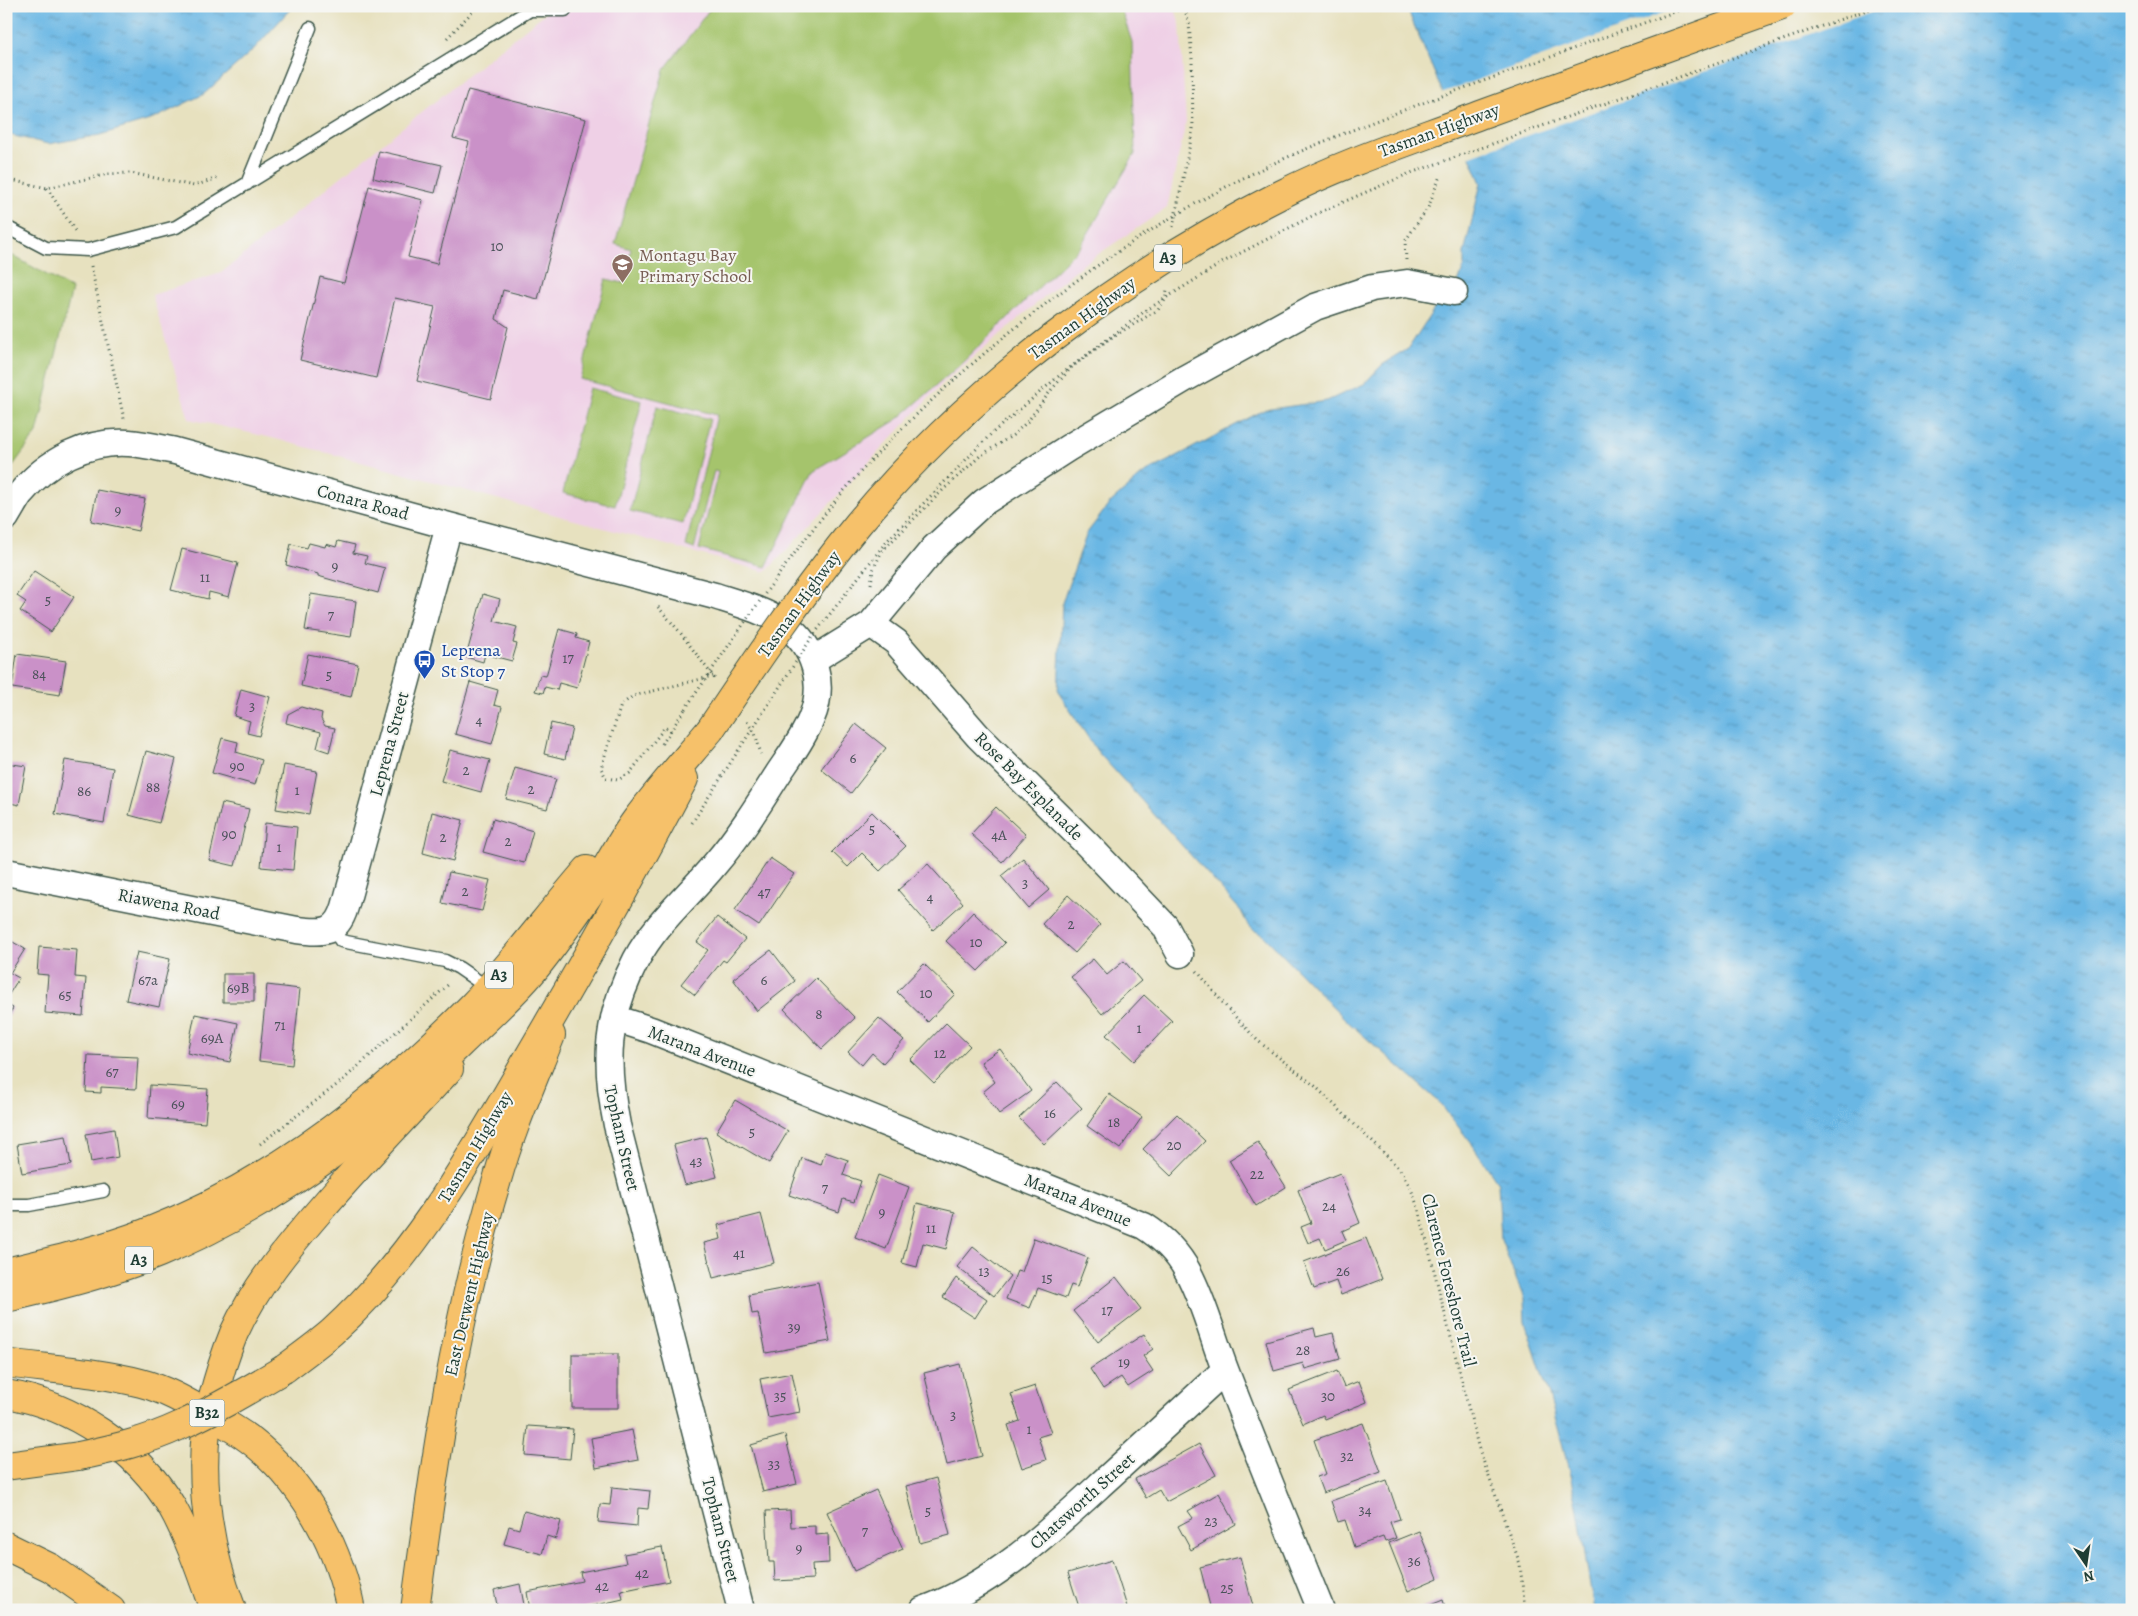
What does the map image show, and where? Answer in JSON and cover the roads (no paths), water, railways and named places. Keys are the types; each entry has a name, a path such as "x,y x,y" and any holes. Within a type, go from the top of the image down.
{"main road":[{"name":"Tasman Highway","path":"6,1298 80,1279 158,1253 211,1229 258,1204 324,1160 432,1072 517,989 554,945 578,911 636,819 710,730 826,564 861,522 912,464 956,421 1019,364 1115,292 1203,236 1285,193 1366,158 1782,6"},
{"name":"Tasman Highway","path":"6,1466 79,1456 138,1442 177,1427 217,1408 284,1368 330,1333 360,1305 428,1224 466,1165 569,989 710,730"},
{"name":"A3","path":"6,1272 55,1261 144,1234 201,1209 253,1182 314,1143 376,1095 440,1037 488,988 558,904 710,730"},
{"name":"A3","path":"212,1401 222,1364 235,1332 252,1300 277,1263 344,1183 449,1069 517,989"},
{"name":"East Derwent Highway","path":"416,1610 427,1518 456,1342 482,1233 510,1138 569,989"},
{"name":"B32","path":"6,1364 72,1371 142,1384 175,1395 233,1428 260,1448 301,1492 329,1540 351,1610"},
{"path":"6,1394 24,1397 56,1407 90,1426 124,1450 154,1482 172,1507 214,1610"},
{"path":"206,1429 204,1466 206,1503 219,1571 232,1610"},
{"path":"6,1546 51,1568 111,1610"}],"street":[{"path":"813,660 871,624 934,548 984,502 1068,448 1184,379 1315,307 1372,288 1407,283 1454,292"},
{"name":"Conara Road","path":"6,517 20,494 44,471 60,459 78,450 100,445 129,443 175,451 715,596 742,605"},
{"name":"Leprena Street","path":"332,928 340,921 345,907 449,526"},
{"name":"Topham Street","path":"741,1610 617,1125 608,1070 609,1045 614,1018 636,961 648,940 663,921 717,862 800,740 811,719 816,704 818,689 813,660 797,635 784,624 742,605"},
{"name":"Rose Bay Esplanade","path":"871,624 896,642 978,736 1088,844 1165,926 1180,954"},
{"name":"Riawena Road","path":"6,872 297,930 318,931 332,928"},
{"name":"Marana Avenue","path":"614,1018 651,1030 1144,1226 1160,1236 1188,1271 1321,1610"},
{"name":"Chatsworth Street","path":"923,1610 961,1594 1038,1542 1226,1370"}],"lane":[{"path":"6,226 46,248 88,250 176,227 530,10 565,10"},
{"path":"247,184 310,28"},
{"path":"332,928 341,942 435,958 463,971 488,988"},
{"path":"6,1205 29,1205 103,1191"}],"water":[{"path":"6,6 293,6 254,49 204,94 153,119 100,135 48,144 6,134"},
{"path":"1406,6 2132,6 2132,1610 1594,1610 1577,1505 1564,1450 1549,1395 1525,1322 1524,1299 1501,1240 1498,1183 1472,1144 1438,1101 1347,1021 1264,936 1249,927 1241,911 1097,751 1058,692 1062,603 1087,533 1110,503 1143,474 1264,410 1327,401 1364,384 1382,365 1408,349 1436,306 1451,304 1464,266 1464,253 1481,183"}],"place":[{"name":"Montagu Bay Primary School","path":"623,284"},
{"name":"Leprena St Stop 7","path":"425,679"}]}
